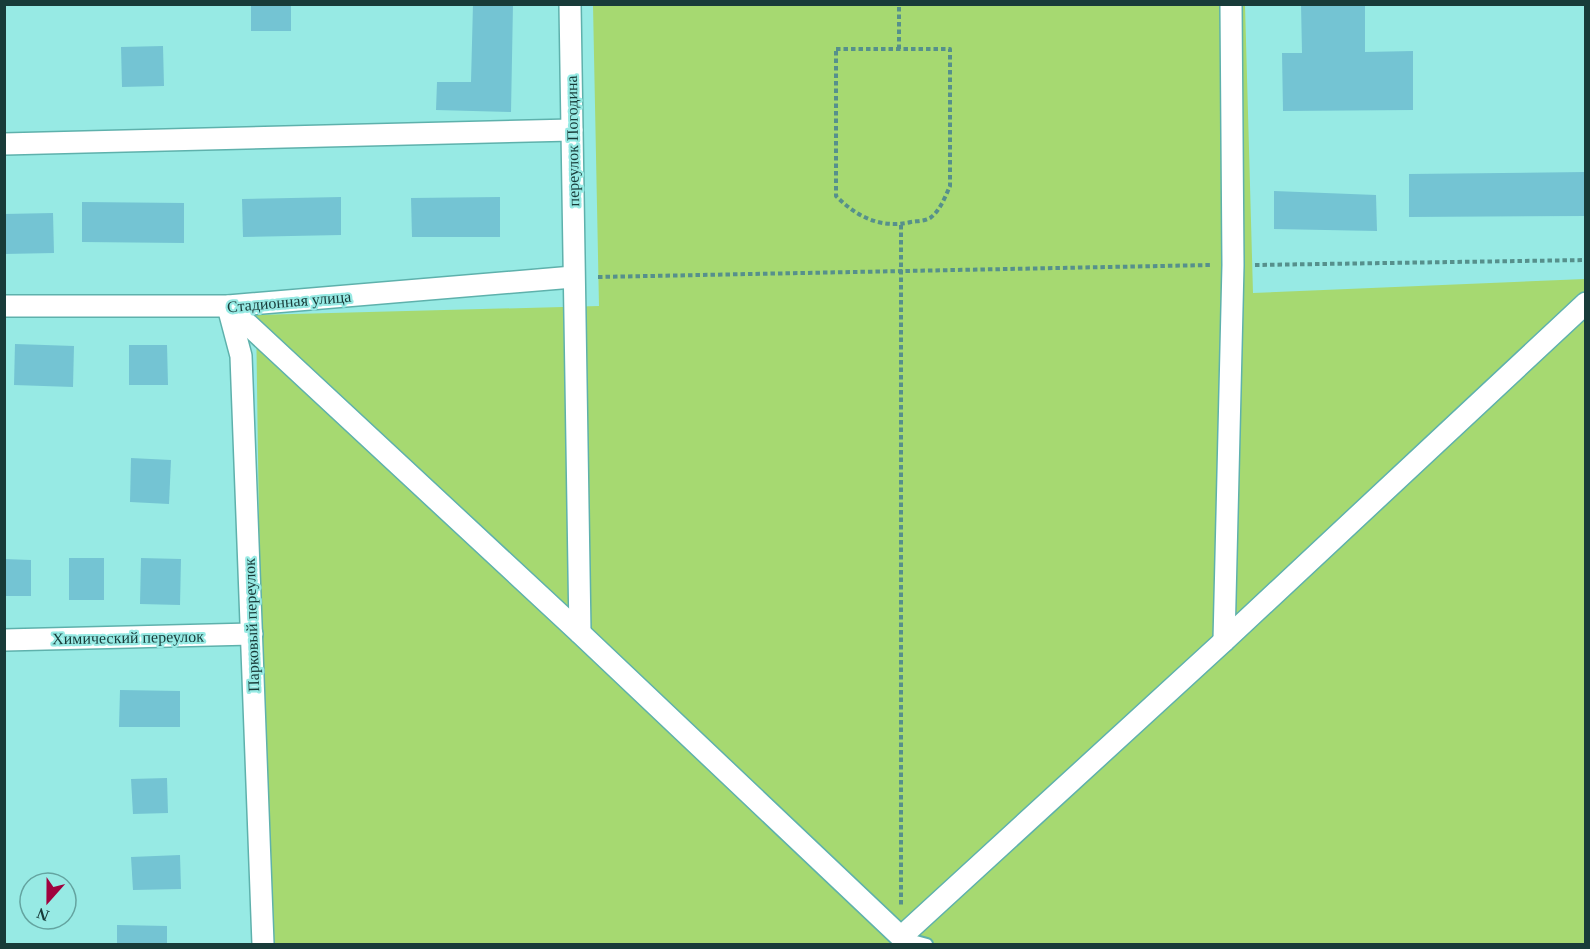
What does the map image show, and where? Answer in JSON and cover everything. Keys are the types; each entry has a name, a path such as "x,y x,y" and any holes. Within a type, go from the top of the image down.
{"street":[{"name":"переулок Погодина","path":"570,4 580,633"},
{"path":"1224,641 1233,265 1231,4"},
{"path":"4,144 572,130"},
{"name":"Стадионная улица","path":"4,306 228,306 573,277"},
{"path":"228,306 580,633 902,937 1224,641 1586,303"},
{"name":"Парковый переулок","path":"228,306 241,356 263,945"},
{"name":"Химический переулок","path":"4,640 252,634"}],"lane":[{"path":"902,937 927,945"}],"path":[{"path":"899,4 899,49"},
{"path":"836,49 950,49 950,186 942,204 930,218 901,225 877,224 851,211 836,196 836,49"},
{"path":"901,225 902,937"},
{"path":"573,277 1586,260"}],"green space":[{"path":"593,5 1245,5 1253,293 1585,279 1585,944 265,944 256,315 599,306"}],"building":[{"path":"473,4 513,4 511,112 436,110 437,82 471,82"},
{"path":"1301,4 1365,4 1365,52 1413,51 1413,110 1283,111 1282,53 1302,53"},
{"path":"251,5 291,5 291,31 251,31"},
{"path":"163,46 164,86 122,87 121,47"},
{"path":"1586,172 1586,216 1409,217 1409,174"},
{"path":"1274,191 1376,195 1377,231 1274,229"},
{"path":"341,197 341,235 243,237 242,199"},
{"path":"500,197 500,237 412,237 411,198"},
{"path":"82,202 184,203 184,243 82,242"},
{"path":"53,213 54,253 4,254 4,214"},
{"path":"15,344 74,346 73,387 14,385"},
{"path":"129,345 167,345 168,385 129,385"},
{"path":"131,458 171,460 169,504 130,502"},
{"path":"69,558 104,558 104,600 69,600"},
{"path":"141,558 181,559 180,605 140,604"},
{"path":"4,559 31,560 31,596 4,596"},
{"path":"120,690 180,691 180,727 119,727"},
{"path":"167,778 168,813 133,814 131,779"},
{"path":"180,855 181,889 133,890 131,857"},
{"path":"117,925 167,926 167,944 117,944"}]}
